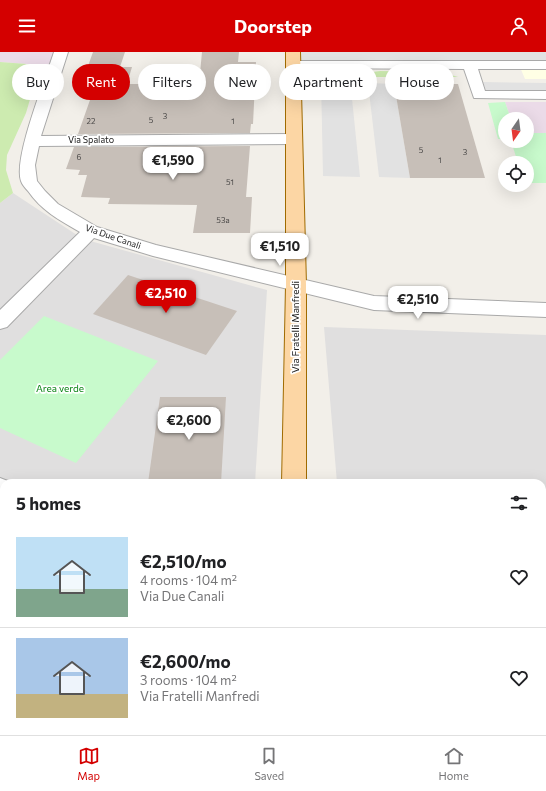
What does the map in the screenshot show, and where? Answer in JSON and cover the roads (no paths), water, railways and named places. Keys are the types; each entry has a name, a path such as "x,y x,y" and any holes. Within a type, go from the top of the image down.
{"main road":[{"name":"Via Fratelli Manfredi","path":"293,58 296,285 294,479"}],"street":[{"name":"Via Due Canali","path":"61,52 32,141 27,165 29,181 39,195 52,208 91,231 153,250 374,303 546,310"},
{"path":"293,58 470,65 546,65"},
{"path":"470,65 479,95 546,95"},
{"name":"Via Spalato","path":"32,141 294,139"},
{"path":"0,322 91,231"}],"park label":[{"name":"Area verde","path":"60,388"}]}
